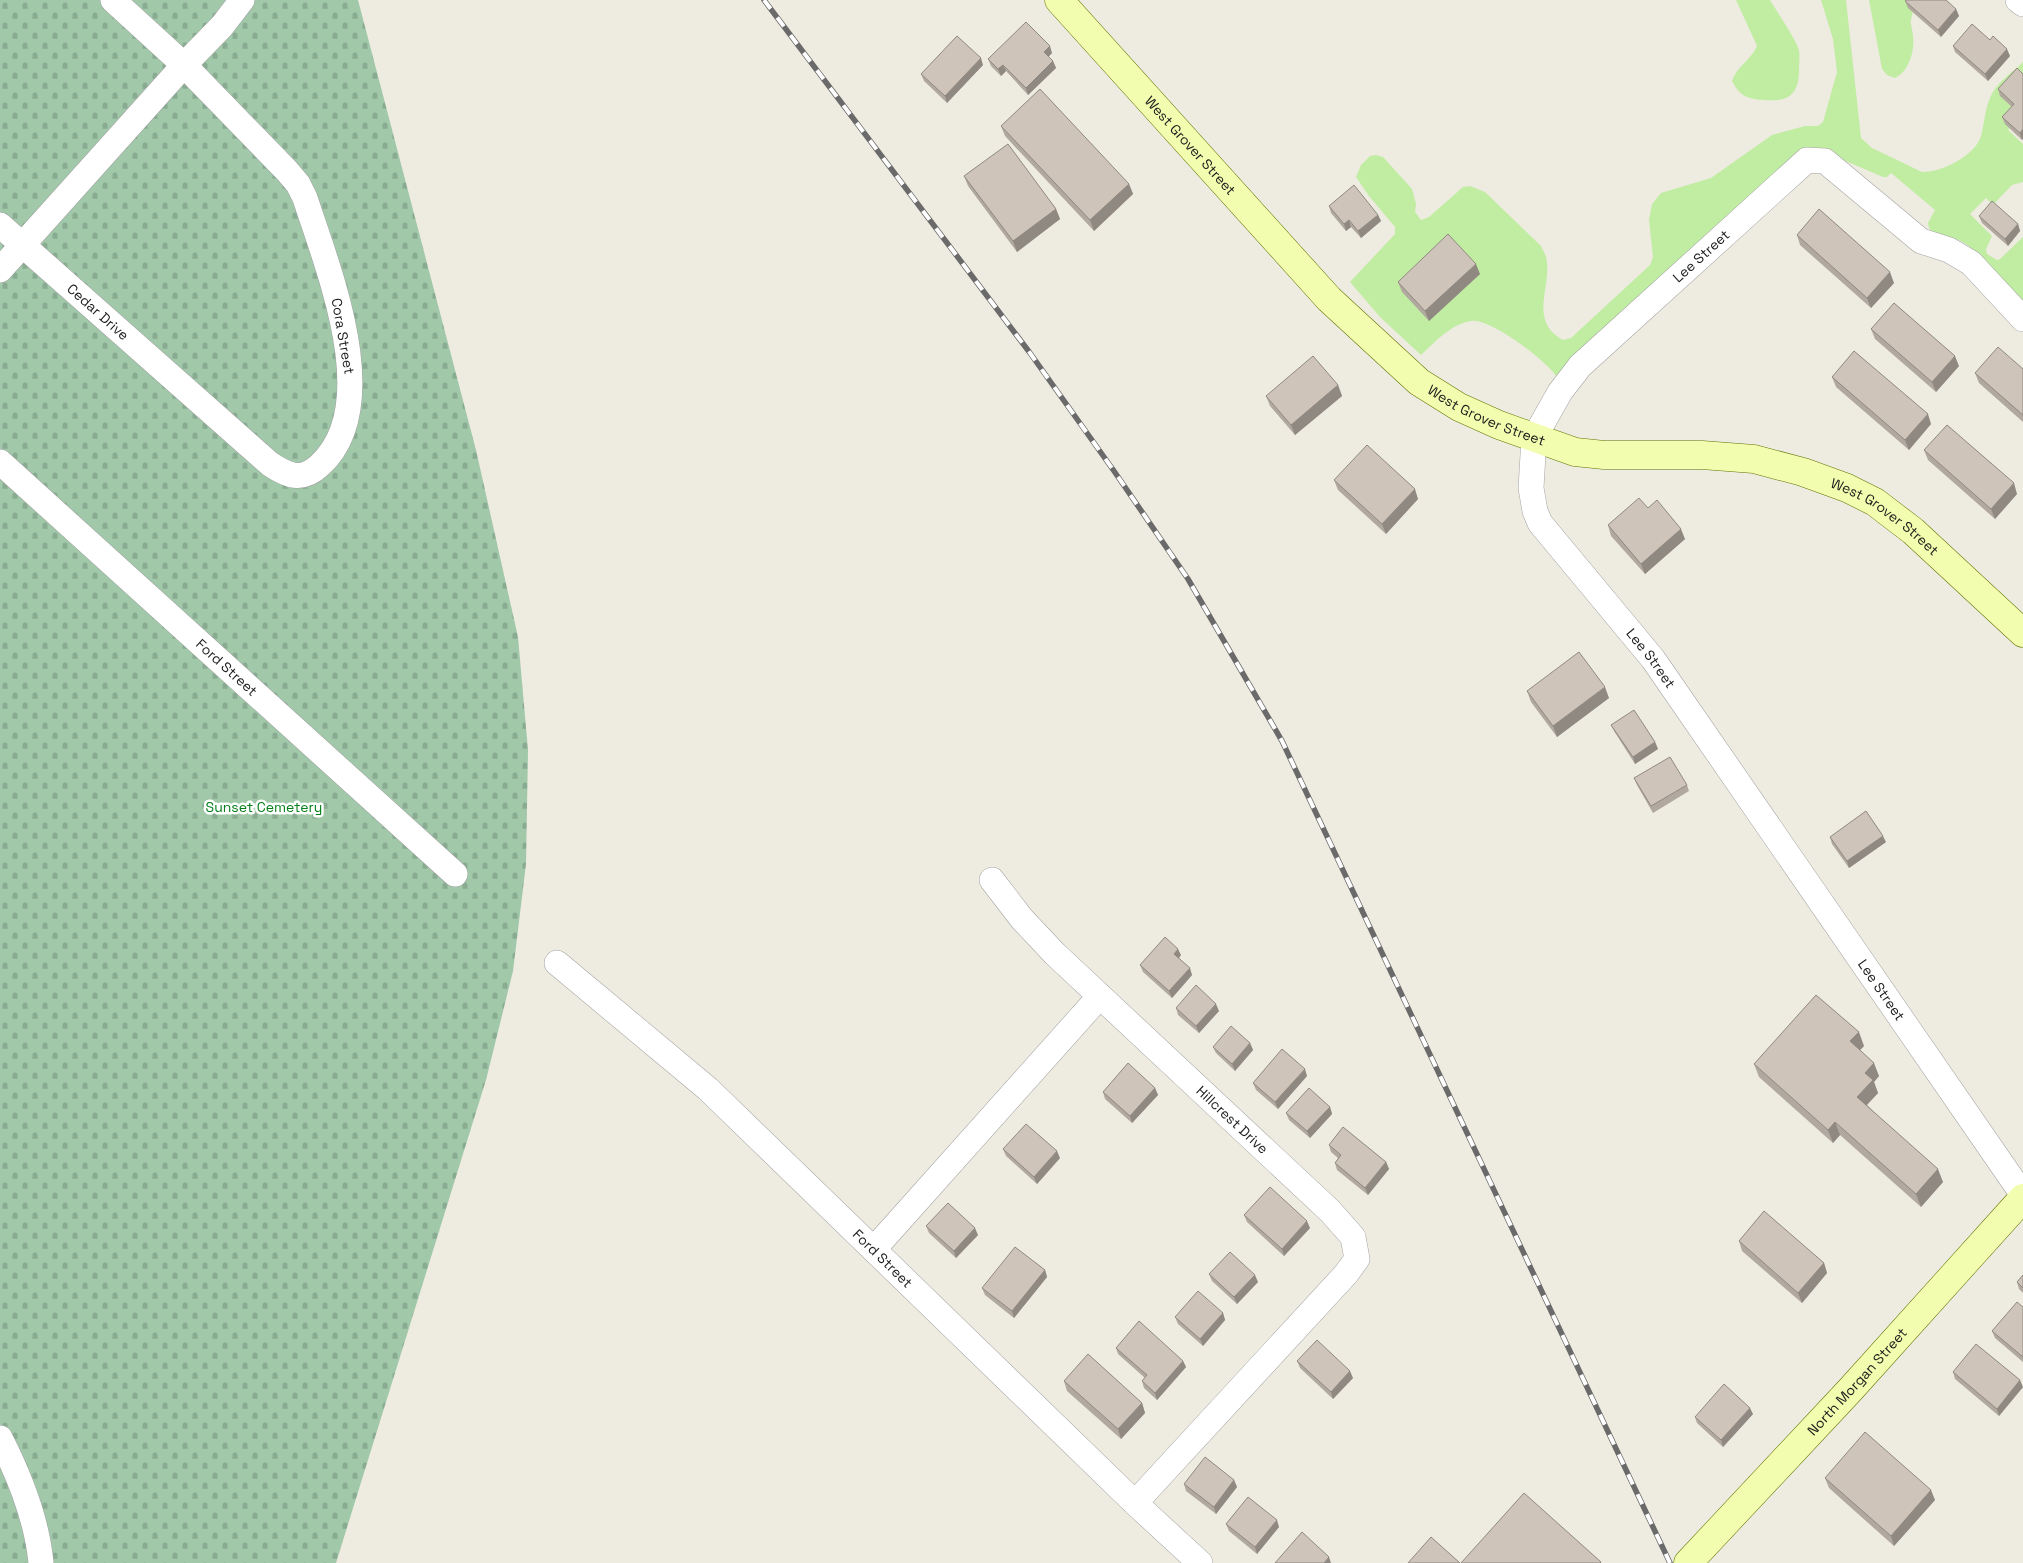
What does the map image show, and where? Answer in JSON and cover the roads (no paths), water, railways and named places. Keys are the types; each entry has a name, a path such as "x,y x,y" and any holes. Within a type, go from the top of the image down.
{"street":[{"name":"Cora Street","path":"114,0 184,65 298,184 305,198 341,311 351,383 350,410 341,435 330,456 309,474 293,476 281,472 196,399"},
{"path":"0,270 184,65 222,26 242,0"},
{"name":"West Grover Street","path":"1060,0 1329,299 1415,379 1459,407 1534,438 1575,452 1604,455 1702,456 1754,459 1802,472 1847,488 1875,502 1913,531 2023,633"},
{"path":"2018,0 2023,4"},
{"name":"Lee Street","path":"2023,319 1971,263 1949,250 1921,241 1825,161 1807,160 1580,366 1560,392 1534,438 1531,488 1535,511 1540,523 1652,659 2023,1196"},
{"name":"Cedar Drive","path":"0,225 196,399"},
{"name":"Ford Street","path":"0,462 455,874"},
{"path":"874,1249 1100,996 1022,920 992,880"},
{"name":"Ford Street","path":"557,963 708,1089 1135,1503 1200,1563"},
{"name":"Hillcrest Drive","path":"1100,996 1330,1211 1353,1237 1357,1259 1346,1274 1135,1503"},
{"name":"North Morgan Street","path":"1688,1563 1851,1389 2023,1196"},
{"path":"0,1438 27,1501 39,1544 41,1563"}],"railway":[{"path":"764,0 1030,353 1114,471 1188,579 1282,741 1670,1563"}],"park label":[{"name":"Sunset Cemetery","path":"264,807"}]}
